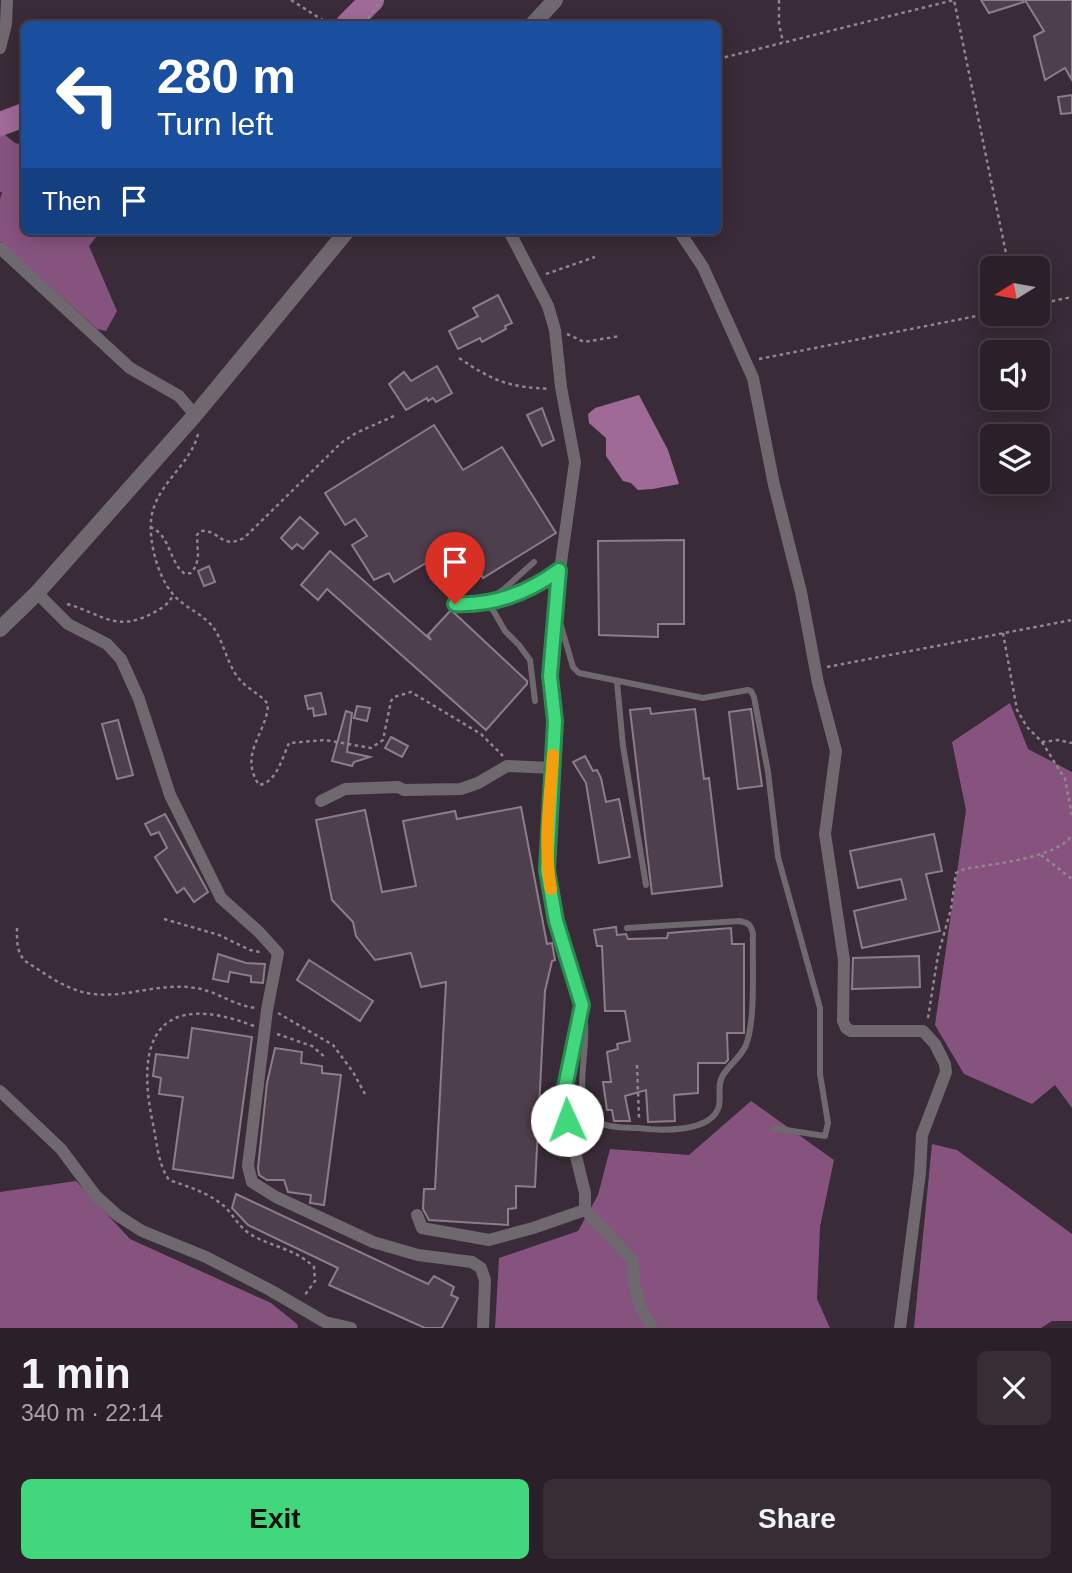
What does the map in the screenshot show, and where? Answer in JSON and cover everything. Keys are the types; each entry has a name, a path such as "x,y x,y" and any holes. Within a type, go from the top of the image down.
{"street":[{"path":"0,48 6,24 7,0"},
{"path":"540,21 555,0"},
{"path":"0,629 42,598 344,235"},
{"path":"511,235 548,306 555,328 561,387 575,462 559,570 550,676 555,721 547,870 556,921 582,1005 564,1092 567,1120 585,1193 585,1210 633,1261 634,1284 640,1306 652,1328"},
{"path":"682,235 703,267 753,378 774,485 836,751 825,834 844,960 843,1021 851,1031 923,1031 935,1044 945,1064 946,1072 922,1135 920,1173 900,1328"},
{"path":"0,248 130,368 179,396 195,415"},
{"path":"42,598 68,624 107,644 121,659 139,699 170,795 221,898 278,953 267,1007 247,1166 252,1182 276,1197 373,1242 418,1255 472,1262 481,1268 485,1280 483,1328"},
{"path":"321,801 345,789 461,789 508,766 552,768"},
{"path":"0,1091 61,1149 96,1196 117,1215 142,1231 206,1258 326,1322 351,1328"},
{"path":"417,1215 422,1228 489,1240 585,1210"}],"lane":[{"path":"483,603 503,590 534,562"},
{"path":"455,604 483,603 514,596 538,586 559,570"},
{"path":"483,603 493,610 505,631 530,660 535,701"},
{"path":"555,611 573,667 579,673 703,698 748,690 754,697 768,772 778,857 820,1008 820,1074 828,1123 825,1136 773,1128"},
{"path":"617,682 623,746 646,885"},
{"path":"582,1005 586,1027 583,1094 587,1109 597,1121 609,1128 683,1129 712,1118 718,1109 722,1076 741,1054 750,1031 751,926 740,922 627,929"}],"path":[{"path":"291,0 324,21"},
{"path":"366,21 381,0"},
{"path":"779,0 779,24 783,42"},
{"path":"721,59 954,0 1007,256"},
{"path":"533,277 561,271 595,257"},
{"path":"1050,302 1072,297"},
{"path":"747,362 980,315"},
{"path":"555,328 584,342 621,336"},
{"path":"459,358 500,382 522,388 561,387"},
{"path":"195,415 199,428 197,438 154,506 150,527 161,572 173,595 197,611 213,627 240,680 261,695 268,704 267,714 252,749 254,778 259,785 264,785 274,776 289,743 325,740 371,748 379,744 385,733 391,701 394,697 411,692 481,734 502,753 508,766"},
{"path":"150,527 157,530 167,543 181,572 191,573 196,566 197,535 200,531 207,530 223,542 234,543 244,538 341,443 394,416"},
{"path":"42,598 70,604 127,624 165,606 173,595"},
{"path":"817,669 1072,620"},
{"path":"1003,633 1017,710 1065,779 1072,814"},
{"path":"1041,742 1058,740 1072,743"},
{"path":"923,1031 928,1019 938,955 951,909 956,873 964,869 1041,855 1065,845 1072,835"},
{"path":"1041,855 1072,878"},
{"path":"164,919 219,935 250,950 267,954 278,953"},
{"path":"17,928 16,942 25,961 79,991 109,994 155,987 194,987 233,1003 267,1007 333,1045 365,1094"},
{"path":"304,1310 304,1295 315,1281 314,1267 302,1256 246,1231 224,1206 192,1186 169,1180 164,1172 147,1089 149,1057 158,1033 166,1023 178,1016 204,1013 290,1037 312,1046 326,1058"},
{"path":"637,1065 640,1129"}],"shaded area":[{"path":"0,131 21,144 21,235 98,235 89,246 117,311 106,331 97,329 0,241"},
{"path":"639,395 668,450 679,484 638,490 631,483 623,481 606,456 606,438 589,423 588,414 595,408"},
{"path":"1010,703 1028,749 1072,772 1072,1108 1055,1085 1032,1104 964,1074 935,1025 966,810 952,742"},
{"path":"751,1101 834,1160 820,1227 817,1299 830,1328 495,1328 499,1258 578,1231 598,1195 610,1149 689,1155"},
{"path":"932,1144 957,1150 1072,1234 1072,1321 1052,1321 1041,1328 914,1328"},
{"path":"76,1181 130,1239 271,1303 297,1324 298,1328 0,1328 0,1192"}],"building":[{"path":"981,0 1023,0 1024,2 989,13"},
{"path":"1025,0 1072,0 1072,80 1065,68 1045,80 1034,36 1044,31"},
{"path":"1072,95 1072,113 1061,114 1058,97"},
{"path":"498,295 512,323 482,342 480,338 458,349 449,331 478,316 473,308"},
{"path":"437,366 452,393 436,402 433,398 428,401 427,398 406,410 389,384 404,372 411,381"},
{"path":"542,408 554,440 542,446 527,415"},
{"path":"434,425 463,470 502,447 556,533 483,578 474,563 439,582 426,563 394,582 389,573 374,580 352,545 367,536 355,519 345,525 325,493"},
{"path":"300,517 318,533 303,549 297,544 292,549 281,538"},
{"path":"684,540 684,624 658,624 658,637 599,635 598,541"},
{"path":"330,551 431,640 428,635 451,610 527,681 527,684 486,730 327,589 318,600 301,585"},
{"path":"209,566 215,582 204,586 198,571"},
{"path":"321,693 326,714 314,716 313,708 308,709 305,696"},
{"path":"357,706 370,708 367,721 354,718"},
{"path":"650,708 651,714 695,709 704,779 709,778 722,886 652,894 630,710"},
{"path":"751,709 762,786 738,789 729,712"},
{"path":"346,711 352,713 347,752 370,757 354,762 352,766 332,761"},
{"path":"118,720 133,775 117,779 102,724"},
{"path":"391,737 408,746 402,757 385,748"},
{"path":"585,756 593,771 597,770 601,778 606,802 619,799 630,857 599,863 586,783 573,762"},
{"path":"521,807 547,944 552,943 555,960 552,961 545,991 535,1187 516,1186 516,1208 508,1209 508,1225 429,1220 423,1209 424,1189 435,1189 446,982 421,987 411,953 375,960 356,936 353,922 332,900 316,820 365,810 382,892 416,886 403,821 455,811 457,819"},
{"path":"165,814 208,892 194,902 184,888 177,893 155,857 167,848 159,832 151,835 145,824"},
{"path":"934,834 942,871 926,874 940,931 862,948 854,911 906,899 901,879 858,888 850,851"},
{"path":"616,927 617,935 626,934 628,939 667,938 668,933 731,928 732,944 744,944 744,1033 727,1033 728,1060 725,1063 698,1063 698,1093 674,1095 675,1121 648,1122 646,1090 625,1096 630,1121 614,1121 612,1110 607,1110 603,1082 611,1082 607,1052 618,1049 617,1044 630,1041 625,1011 605,1011 602,946 597,946 594,930"},
{"path":"218,954 246,963 265,964 263,983 251,982 251,976 230,972 228,982 213,979"},
{"path":"919,956 920,987 852,989 853,958"},
{"path":"309,960 373,1001 360,1021 297,980"},
{"path":"192,1028 252,1037 233,1178 173,1169 183,1097 159,1094 161,1078 153,1076 156,1054 188,1058"},
{"path":"275,1048 302,1052 301,1063 322,1066 322,1073 341,1075 324,1205 310,1203 311,1195 288,1192 284,1180 267,1180 259,1175 267,1083"},
{"path":"236,1194 428,1284 434,1276 454,1287 451,1295 458,1298 442,1328 425,1328 329,1285 338,1268 248,1225 232,1208"}],"waterway":[{"path":"351,21 372,0"},
{"path":"0,124 21,116"}],"slow traffic":[{"path":"551,889 547,870 553,755"}],"route":[{"path":"455,604 473,604 514,596 538,586 559,570 550,676 555,721 547,870 556,921 582,1005 564,1092 567,1120"}]}
